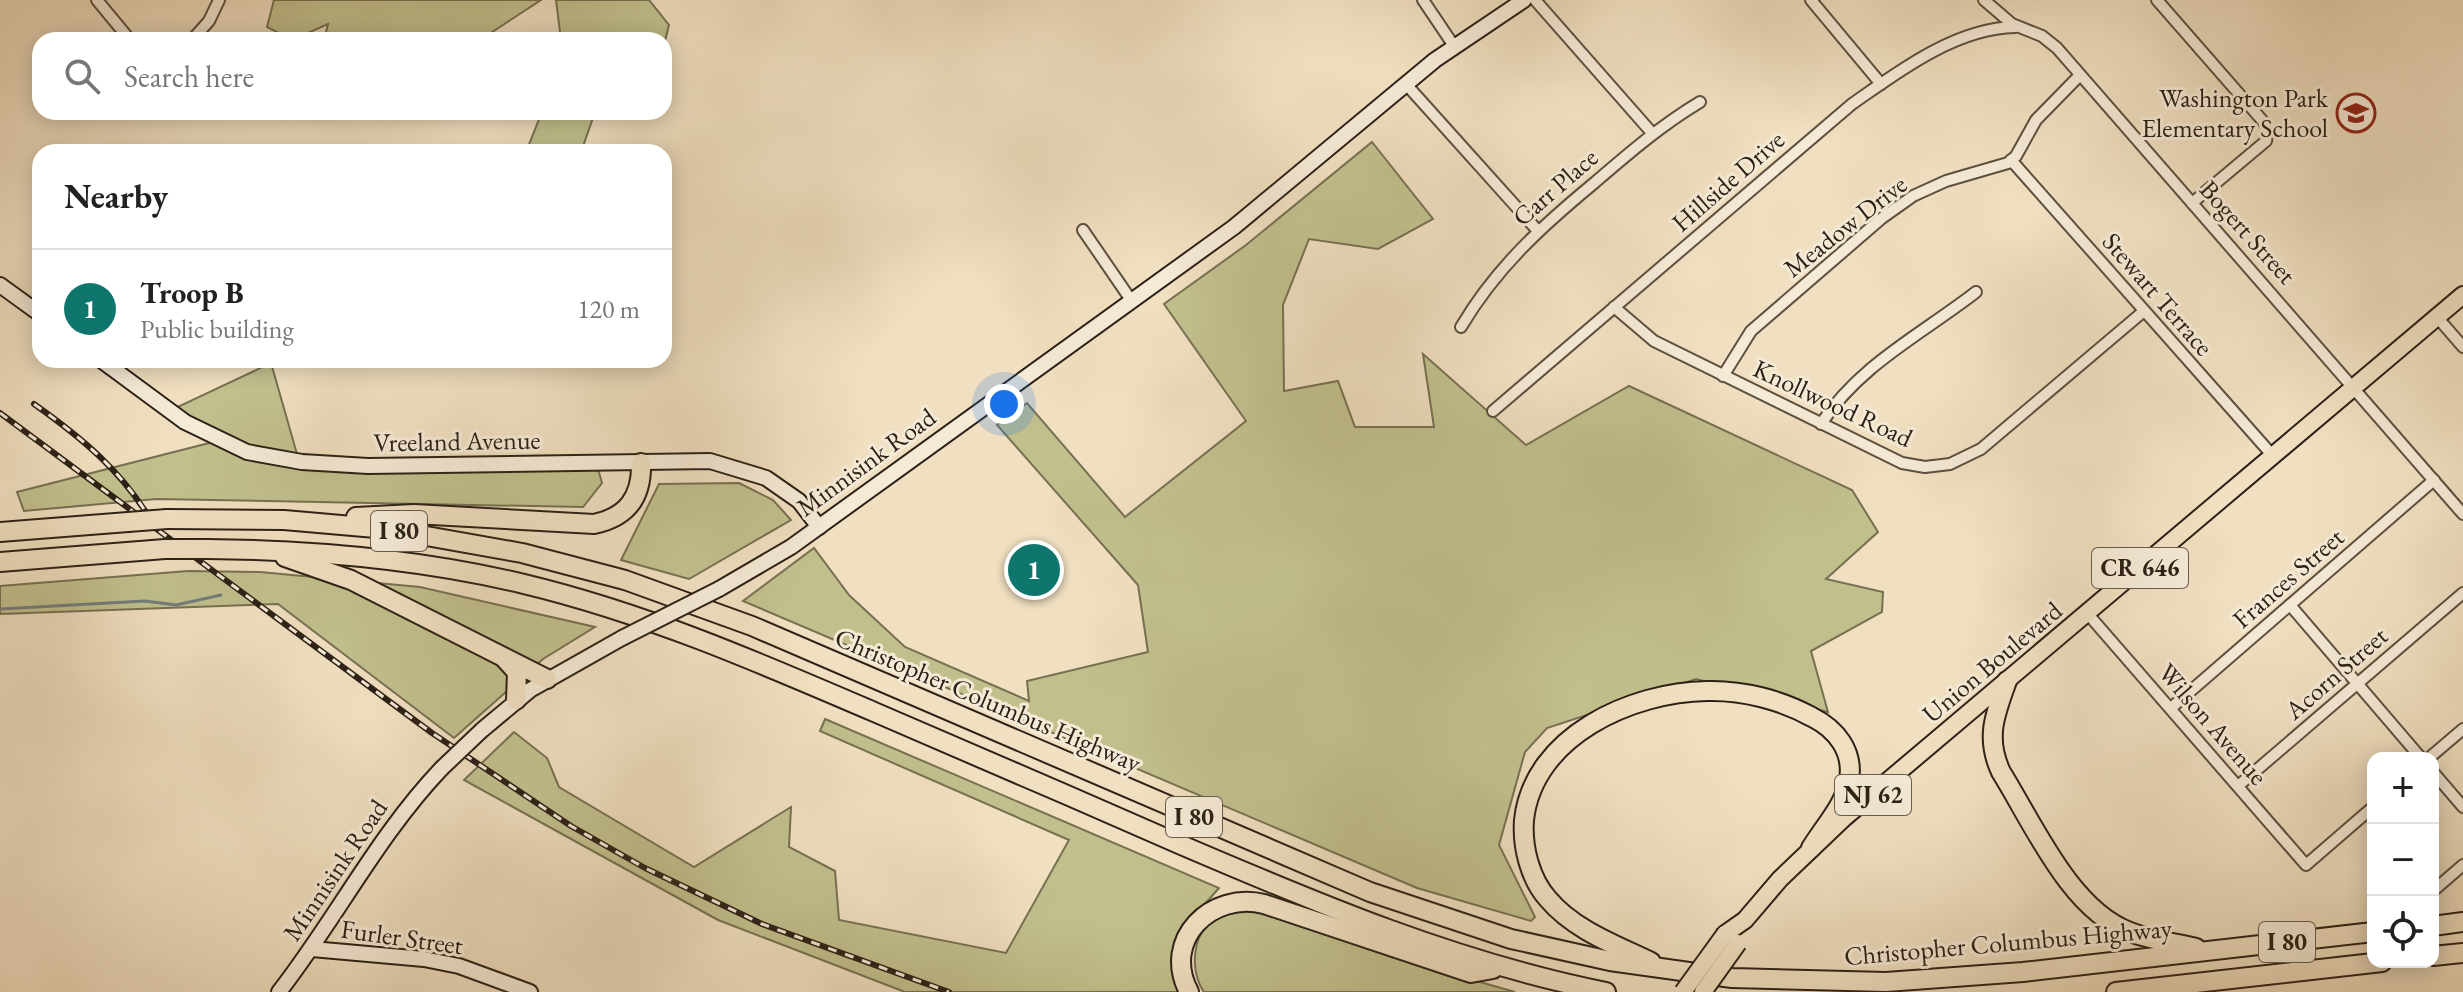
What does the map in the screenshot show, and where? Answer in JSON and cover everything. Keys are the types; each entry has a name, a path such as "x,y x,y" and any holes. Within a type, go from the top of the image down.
{"highway":[{"path":"298,521 414,514 594,524 614,518 635,499 641,463"},
{"name":"Christopher Columbus Highway","path":"0,532 167,519 298,521 387,529 488,546 654,589 752,626 1384,897 1511,939 1667,970 1783,982 1897,982 2367,933"},
{"name":"I 80","path":"0,562 165,549 265,550 393,560 486,576 558,593 673,629 759,663 1330,908 1430,946 1500,968 1606,992"},
{"path":"265,550 351,580 547,679"},
{"path":"499,656 517,672 516,700"},
{"path":"2007,681 1993,719 1992,751 2001,772 2073,887 2092,908 2131,932 2208,951"},
{"path":"1667,970 1570,919 1548,900 1534,877 1524,839 1528,800 1547,763 1569,741 1632,705 1688,692 1748,694 1804,712 1835,733 1846,750 1850,768 1844,796 1811,848"},
{"path":"1189,992 1181,962 1192,927 1218,905 1243,900 1264,904 1471,973 1500,968"},
{"path":"2439,925 2463,922"},
{"path":"2439,955 2463,953"},
{"name":"I 80","path":"2116,992 2367,964"}],"main road":[{"name":"Union Boulevard","path":"1683,992 1811,848 2463,295"},
{"name":"Union Boulevard","path":"1703,992 1732,938"}],"street":[{"path":"97,0 123,32"},
{"path":"199,32 209,21 219,0"},
{"path":"1423,0 1454,46"},
{"name":"Minnisink Road","path":"279,992 312,949 393,825 442,768 516,700 547,679 719,589 819,527 1257,209 1405,83 1524,0"},
{"path":"1535,0 1652,133"},
{"path":"1811,0 1881,84"},
{"name":"Bogert Street","path":"1984,0 2017,27 2049,41 2463,514"},
{"path":"2157,0 2268,127 2266,141 2192,203"},
{"name":"Hillside Drive","path":"1493,411 1833,119 1881,84 1967,35 2017,27"},
{"path":"2011,160 2036,120 2080,75"},
{"path":"1405,83 1538,231"},
{"name":"Carr Place","path":"1461,327 1497,272 1538,231 1652,133 1700,102"},
{"name":"Stewart Terrace","path":"2011,160 2273,456"},
{"name":"Meadow Drive","path":"1723,376 1751,331 1882,218 1913,196 1946,181 1999,168 2011,160"},
{"path":"1083,230 1131,300"},
{"path":"0,285 32,308"},
{"path":"1821,424 1835,403 1875,365 1976,292"},
{"name":"Knollwood Road","path":"1614,307 1654,341 1902,463 1925,467 1961,461 1981,449 2144,311"},
{"path":"2437,317 2463,347"},
{"name":"Vreeland Avenue","path":"112,368 212,438 274,457 368,466 710,461 748,470 799,501 819,527"},
{"name":"Frances Street","path":"2171,708 2434,480"},
{"name":"Acorn Street","path":"2238,786 2463,593"},
{"path":"2290,605 2416,752"},
{"name":"Wilson Avenue","path":"2087,613 2306,865 2367,812"},
{"path":"2436,752 2463,729"},
{"path":"2439,779 2463,807"},
{"path":"2439,886 2463,865"},
{"name":"Furler Street","path":"312,949 424,959 459,966 530,992"}],"shaded area":[{"path":"274,0 541,0 492,32 326,32 328,24 310,32 277,32 267,27"},
{"path":"556,0 649,0 669,25 667,32 560,32"},
{"path":"539,120 592,120 584,144 529,144"},
{"path":"1372,142 1433,219 1378,249 1309,239 1283,305 1284,391 1338,381 1355,427 1434,427 1423,354 1526,445 1629,386 1852,490 1878,532 1826,579 1883,592 1882,612 1811,651 1828,712 1696,679 1547,728 1525,752 1499,845 1535,917 1531,921 1417,888 743,601 814,548 849,595 905,647 1029,701 1027,681 1148,652 1138,585 997,425 1027,403 1125,517 1246,421 1164,304 1246,245"},
{"path":"260,368 272,368 299,461 596,462 602,483 583,507 156,499 24,511 17,492 217,441 169,411"},
{"path":"739,483 773,500 791,520 689,579 621,560 659,484"},
{"path":"188,571 260,572 420,587 595,627 543,659 454,738 278,604 0,614 0,586"},
{"path":"825,719 1219,888 1181,931 1171,961 1178,992 905,992 718,920 464,780 514,732 547,758 559,787 694,867 791,807 789,847 835,871 839,920 1006,953 1069,840 820,731"},
{"path":"1257,909 1392,957 1515,992 1204,992 1195,965 1201,933 1207,925 1223,916"}],"waterway":[{"path":"0,609 145,601 176,605 221,595"}],"railway":[{"path":"34,404 100,457 128,487 152,522"},
{"path":"0,413 432,733 571,826 645,868 762,924 949,992"}],"place":[{"name":"Washington Park Elementary School","path":"2356,113"},
{"name":"Troop B","path":"1034,570"}]}
